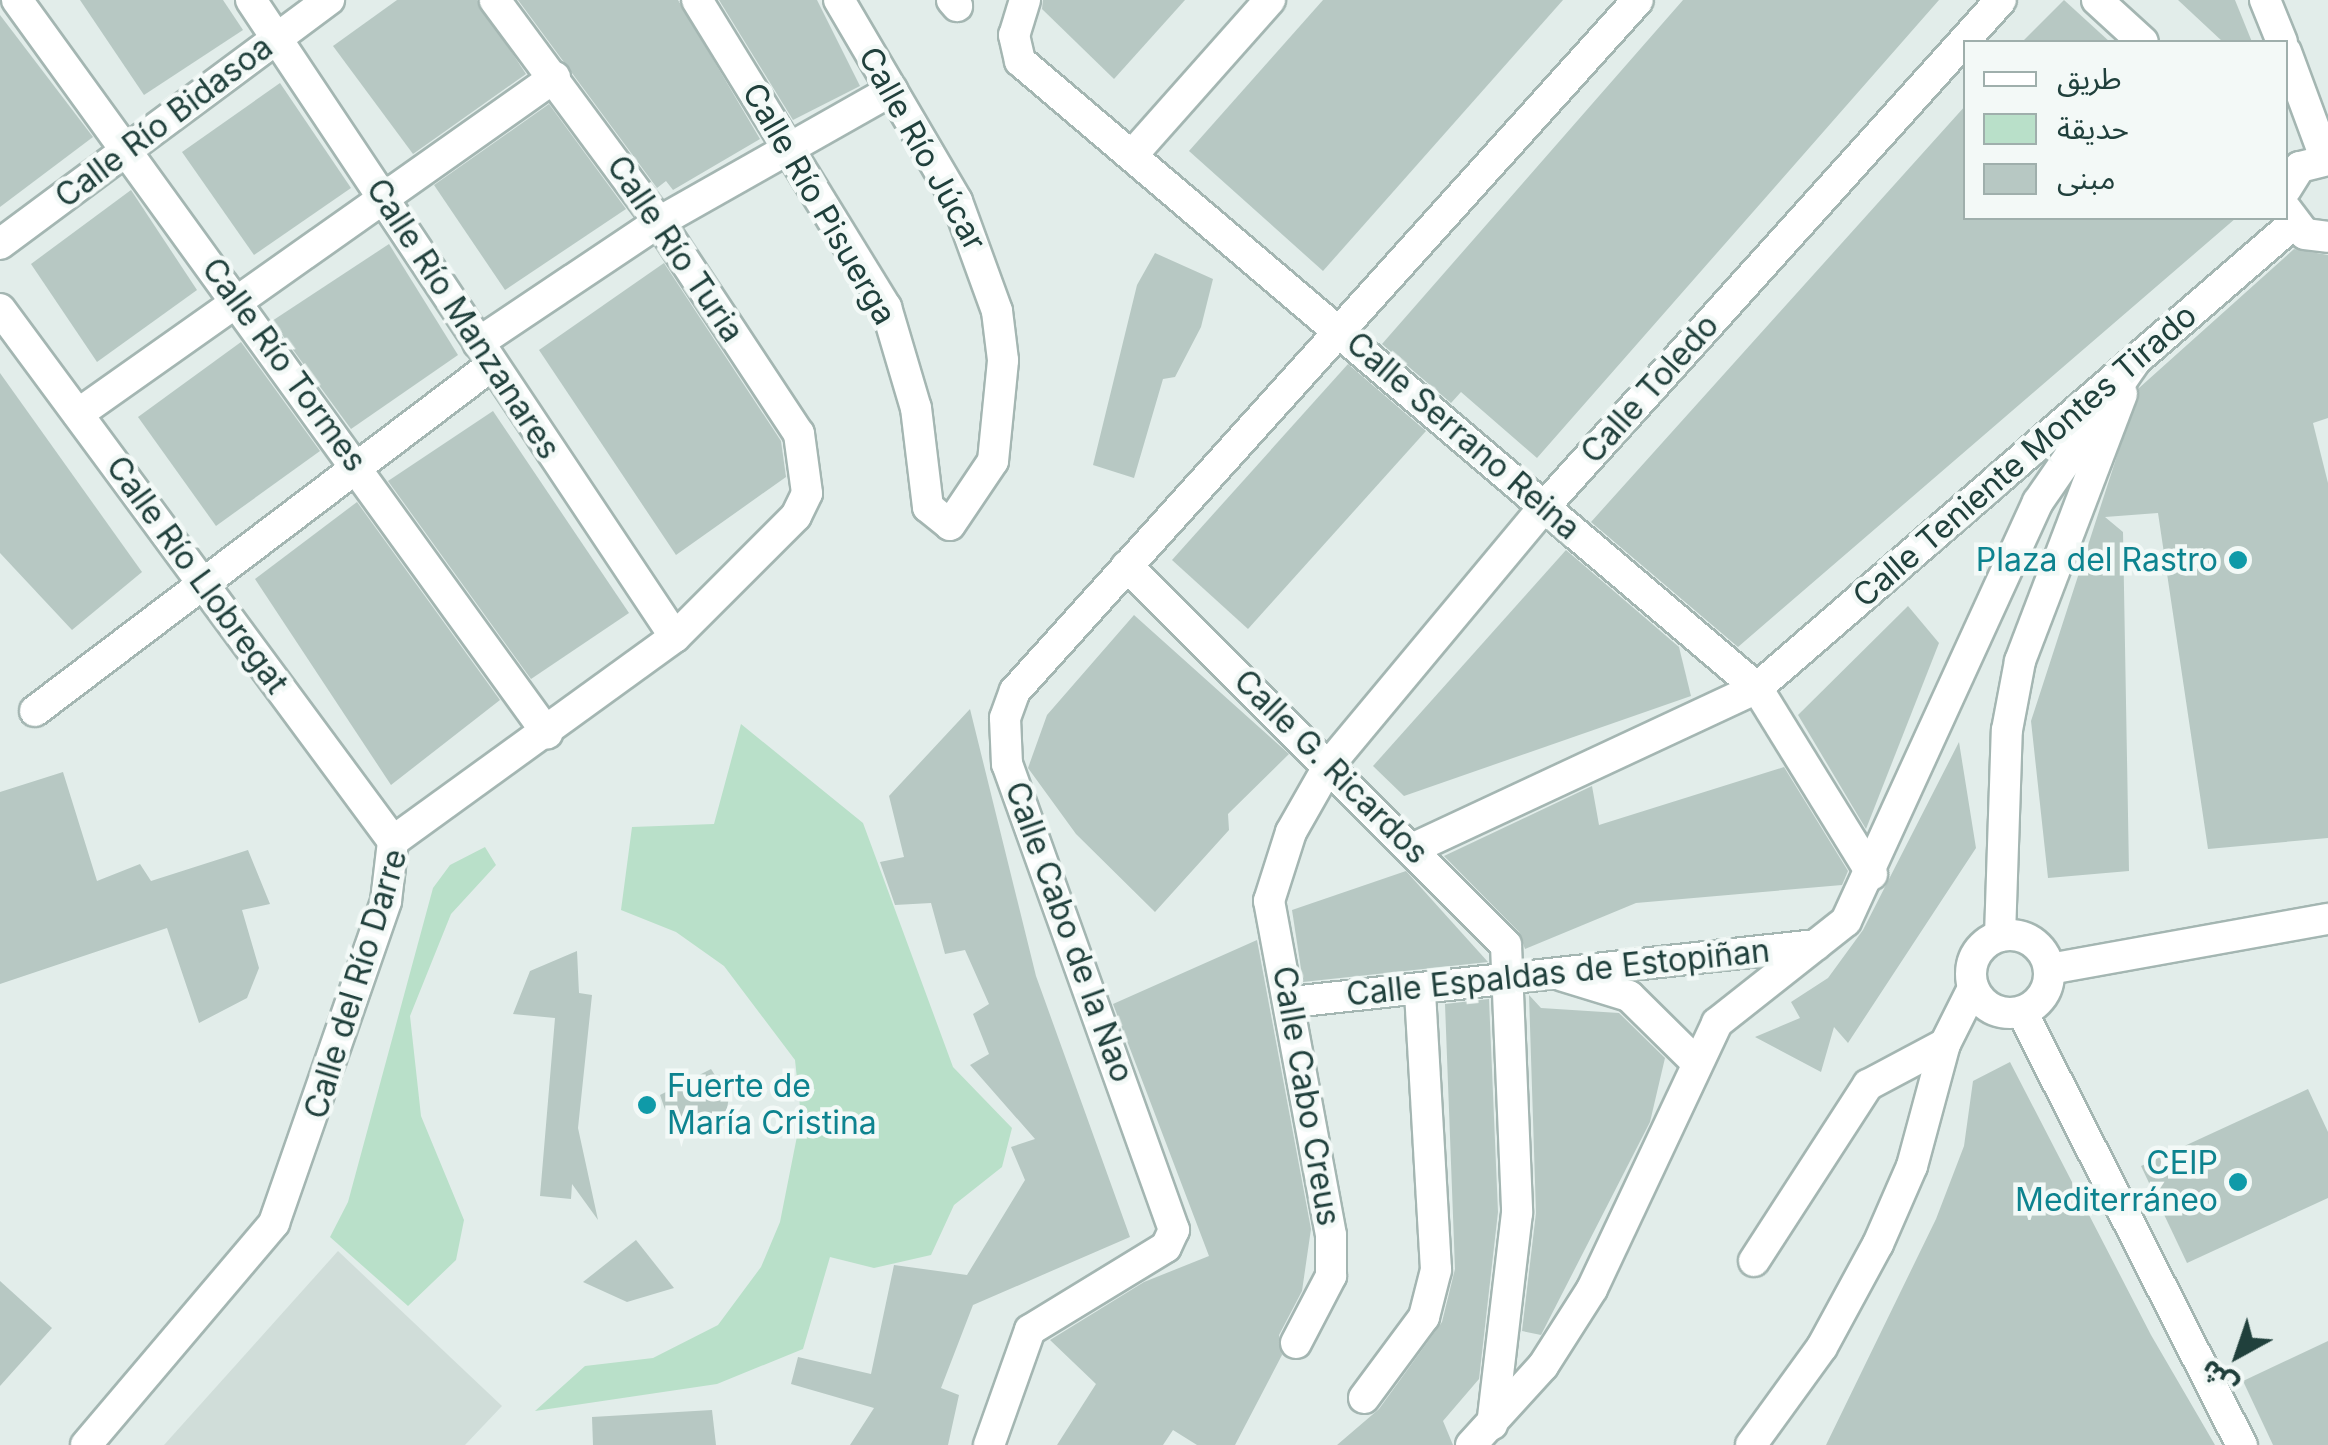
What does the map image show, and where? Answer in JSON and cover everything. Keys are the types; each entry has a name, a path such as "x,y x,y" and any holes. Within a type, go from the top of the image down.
{"street":[{"name":"Calle Río Tormes","path":"18,0 238,300 547,734"},
{"name":"Calle Río Manzanares","path":"251,0 675,637"},
{"name":"Calle Río Bidasoa","path":"0,244 329,0"},
{"name":"Calle Río Turia","path":"495,0 555,76 659,222 799,434 807,493 796,516"},
{"name":"Calle Río Pisuerga","path":"696,0 886,307 916,408 928,507 950,525"},
{"name":"Calle Río Júcar","path":"839,0 958,200 997,311 997,445 976,497 950,525"},
{"name":"Calle Serrano Reina","path":"1026,0 1014,35 1020,61 1134,152 1756,688 1872,874"},
{"path":"1134,152 1270,0"},
{"name":"Calle Cabo de la Nao","path":"989,1445 1030,1330 1166,1246 1171,1216 1007,764 1005,718 1015,691 1337,328 1638,0"},
{"name":"Calle Toledo","path":"1965,40 2001,0"},
{"path":"2097,0 2142,40"},
{"path":"2265,0 2281,40"},
{"name":"Calle Toledo","path":"1269,901 1291,832 1329,765 1545,506 1963,42"},
{"path":"2288,57 2327,160 2288,179"},
{"path":"78,414 555,76"},
{"path":"35,711 485,354 659,222 892,90"},
{"path":"2289,217 2328,238"},
{"name":"Calle Teniente Montes Tirado","path":"1414,848 1756,688 2134,363 2286,220"},
{"name":"Calle Río Llobregat","path":"0,309 393,841"},
{"path":"1481,1435 1592,1289 1694,1060 1740,999 1824,944 1872,874 2038,502 2134,363"},
{"path":"2000,936 2007,730 2020,661 2134,363"},
{"name":"Calle del Río Darre","path":"86,1445 274,1222 386,901 393,841 547,734 675,637 796,516"},
{"name":"Calle G. Ricardos","path":"1127,566 1497,930 1508,982 1517,1214 1481,1435"},
{"name":"Calle Cabo Creus","path":"1269,901 1292,1002 1331,1236 1331,1276 1296,1342"},
{"path":"2049,968 2328,919"},
{"path":"1751,1445 1822,1347 1878,1244 1912,1166 1945,1044 1973,988 1979,950 2000,936 2026,938 2049,968 2046,990 2022,1012 1998,1012 1973,988"},
{"name":"Calle Espaldas de Estopiñan","path":"1292,1002 1508,982 1550,972 1824,944"},
{"path":"1550,972 1629,996 1694,1060"},
{"path":"1364,1398 1424,1317 1436,1270 1420,989"},
{"path":"2022,1012 2242,1445"},
{"path":"1754,1261 1858,1096 1891,1067 1945,1044"}],"shaded area":[{"path":"338,1251 502,1406 465,1445 164,1445"}],"green space":[{"path":"741,724 863,823 953,1067 1012,1128 1002,1167 954,1205 931,1255 874,1268 830,1257 803,1349 717,1384 535,1411 585,1366 653,1358 718,1325 761,1267 780,1222 801,1116 795,1060 724,966 676,932 621,910 632,827 714,824"},
{"path":"485,847 496,865 451,914 410,1016 421,1116 464,1220 456,1260 408,1306 330,1237 348,1202 433,888 450,865"}],"building":[{"path":"80,0 223,0 243,30 144,95"},
{"path":"397,0 477,0 526,74 413,154 333,46"},
{"path":"518,0 678,0 760,139 673,190 666,181 657,188"},
{"path":"719,0 817,0 860,86 793,120"},
{"path":"1043,0 1185,0 1114,79 1042,9"},
{"path":"1323,0 1563,0 1323,271 1189,151"},
{"path":"1683,0 1939,0 1537,458 1461,392 1451,403 1382,344"},
{"path":"2064,0 2108,40 2024,40"},
{"path":"2178,0 2235,0 2251,40 2221,40"},
{"path":"0,15 93,137 0,207"},
{"path":"280,83 351,188 254,255 182,152"},
{"path":"549,104 626,209 505,290 434,185"},
{"path":"1963,108 1963,220 2234,220 1738,647 1591,522"},
{"path":"131,190 197,290 97,362 31,264"},
{"path":"389,244 458,355 351,429 272,321"},
{"path":"2294,249 2328,255 2328,418 2313,423 2328,483 2328,838 2208,849 2158,513 2105,517 2123,532 2129,871 2048,878 2031,721 2139,388"},
{"path":"1155,253 1213,279 1201,327 1175,377 1163,379 1134,478 1093,465 1137,285"},
{"path":"664,263 781,441 786,477 676,555 539,350"},
{"path":"241,342 320,451 216,526 138,417"},
{"path":"1348,364 1426,431 1248,629 1172,560"},
{"path":"0,373 142,572 72,630 0,553"},
{"path":"493,411 629,613 531,679 388,481"},
{"path":"357,502 500,700 391,785 255,579"},
{"path":"1566,550 1679,647 1691,696 1404,796 1373,766"},
{"path":"1908,606 1939,643 1866,829 1798,715"},
{"path":"1134,615 1289,754 1228,814 1229,830 1155,912 1076,834 1028,768 1047,715"},
{"path":"970,709 1036,976 1130,1237 973,1305 941,1388 959,1395 948,1445 850,1445 874,1408 791,1384 798,1357 871,1374 894,1265 967,1275 1025,1180 1011,1147 1035,1139 970,1065 989,1054 973,1014 989,1004 965,950 945,954 931,903 895,905 880,862 904,857 889,796"},
{"path":"1959,742 1976,848 1848,1043 1834,1027 1821,1072 1755,1037 1800,1018 1791,1002 1828,978 1863,930"},
{"path":"1784,767 1848,871 1842,885 1636,903 1525,949 1519,932 1444,856 1592,786 1599,825"},
{"path":"63,772 97,881 140,864 151,881 248,850 270,904 242,910 259,968 247,998 199,1023 167,928 0,984 0,792"},
{"path":"1406,871 1488,962 1303,982 1292,910"},
{"path":"1257,940 1311,1229 1302,1291 1279,1335 1282,1355 1235,1445 1197,1445 1173,1430 1163,1445 1057,1445 1096,1384 1050,1340 1144,1282 1209,1256 1113,1004"},
{"path":"577,951 579,993 592,995 578,1128 598,1220 572,1184 571,1199 540,1196 555,1018 513,1014 530,971"},
{"path":"1529,995 1541,1008 1619,1013 1665,1058 1650,1122 1541,1335 1522,1331 1536,1213"},
{"path":"1489,999 1498,1212 1479,1379 1443,1421 1453,1445 1337,1445 1379,1409 1442,1322 1455,1269 1445,1004"},
{"path":"2010,1062 2151,1335 2215,1445 1826,1445 1936,1219 1964,1146 1973,1081"},
{"path":"711,1069 729,1097 724,1126 670,1124 660,1095"},
{"name":"CEIP Mediterráneo","path":"2308,1089 2328,1132 2328,1198 2187,1263 2141,1166"},
{"path":"636,1240 674,1288 627,1302 583,1282"},
{"path":"0,1281 52,1328 0,1386"},
{"path":"2328,1341 2328,1445 2273,1445 2243,1381"},
{"path":"712,1410 716,1445 593,1445 592,1417"}],"place":[{"name":"Plaza del Rastro","path":"2238,560"},
{"name":"Fuerte de María Cristina","path":"647,1105"},
{"name":"CEIP Mediterráneo","path":"2238,1182"}]}
